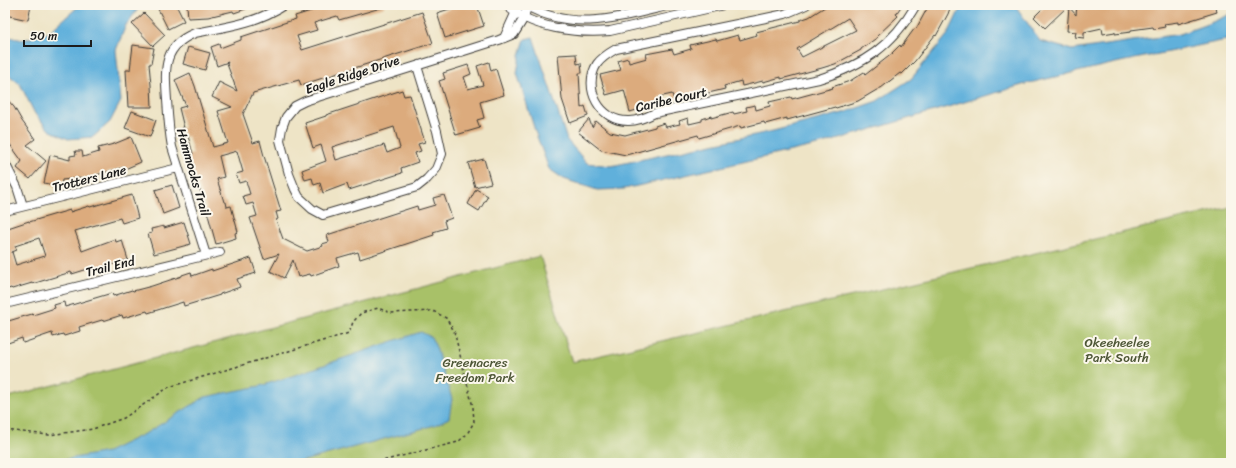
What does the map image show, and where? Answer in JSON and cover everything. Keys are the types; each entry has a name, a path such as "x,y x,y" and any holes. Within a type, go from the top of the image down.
{"street":[{"name":"Hammocks Trail","path":"206,255 172,147 169,132 165,75 167,61 173,48 183,38 195,32 247,23 265,16 284,5"},
{"path":"506,5 522,7 563,19 581,21 600,20 670,5"},
{"path":"630,5 634,26"},
{"path":"522,7 524,18 551,27 577,32 603,32 724,5"},
{"name":"Caribe Court","path":"806,5 785,14 616,49 602,58 594,69 592,76 592,89 595,101 609,116 621,120 634,121 655,113 819,79 850,68 873,54 898,32 916,5"},
{"path":"504,38 522,7"},
{"name":"Eagle Ridge Drive","path":"416,66 437,130 442,154 436,169 417,187 323,215 312,209 294,190 280,140 286,117 295,106 305,101 514,34 524,18 522,7"},
{"path":"5,163 17,187 23,206"},
{"name":"Trotters Lane","path":"5,211 178,168"},
{"name":"Trail End","path":"5,304 220,252"}],"path":[{"path":"5,430 49,435 93,429 124,418 169,387 349,333 353,322 361,313 378,308 391,313 433,312 446,318 454,331 473,407 474,422 467,434 458,442 374,463"}],"green space":[{"path":"1231,207 1231,463 5,463 5,398 540,256 572,362"}],"water":[{"path":"80,5 141,5 126,25 116,50 121,101 110,122 93,137 68,139 49,130 35,114 20,84 5,72 5,36 23,40 48,33"},
{"path":"962,5 1015,5 1040,41 1072,50 1180,34 1231,14 1231,39 1029,83 822,144 624,189 597,190 564,179 549,169 536,134 517,73 520,55 525,39 533,37 567,140 587,163 611,166 773,131 843,113 877,101 911,79 948,34"},
{"path":"421,332 431,337 436,347 452,399 449,418 435,425 296,463 5,463 5,456 57,461 107,452 148,432 205,397 260,386"}],"building":[{"path":"6,5 31,5 28,20 5,15"},
{"path":"156,5 176,5 184,21 168,29"},
{"path":"187,5 254,6 234,13 233,11 208,17 188,18"},
{"path":"312,5 384,5 384,7 339,20 337,16 314,23 317,30 297,36 302,50 422,12 433,43 301,85 299,80 253,93 243,114 253,143 260,141 281,211 276,212 278,219 276,220 283,239 307,251 323,246 322,244 329,242 327,235 417,206 418,210 435,205 433,198 444,195 452,218 444,221 446,228 433,232 434,235 360,259 358,252 337,258 339,266 311,276 310,274 298,277 293,260 284,278 270,271 279,254 264,259 250,218 257,216 253,203 246,205 243,196 250,194 246,181 239,183 236,174 243,172 237,151 219,156 224,177 217,179 224,202 226,202 227,207 231,206 238,232 235,233 236,238 216,244 205,204 198,184 197,185 188,155 193,154 188,136 185,137 182,128 184,128 179,108 186,106 175,80 190,73 213,147 228,143 218,111 232,107 212,97 219,82 237,91 227,64 228,62 217,66 211,47 219,44 220,48 241,40 241,37 296,19 295,16 314,10"},
{"path":"462,5 477,5 484,26 445,38 437,13"},
{"path":"828,5 902,5 896,14 898,16 877,36 878,37 861,50 835,64 822,68 781,79 781,77 742,86 741,81 724,86 725,89 696,96 695,94 674,100 672,94 659,97 660,103 639,107 640,109 630,112 624,90 606,95 600,75 621,70 618,61 628,58 629,63 647,58 646,54 672,49 674,54 691,49 690,45 716,39 717,41 738,35 740,40 757,35 756,32 800,21","holes":["848,18 856,30 802,57 797,49"]},
{"path":"929,5 951,5 948,14 936,36 935,35 915,61 902,74 900,73 881,88 858,101 787,120 787,118 741,128 740,126 699,138 698,135 626,155 601,150 578,132 589,119 592,127 596,121 610,132 625,135 664,123 666,127 680,124 679,121 688,118 689,124 702,121 702,119 711,116 711,118 733,112 734,114 747,111 746,107 755,105 756,110 770,106 769,102 791,97 792,99 833,88 832,87 850,81 864,72 865,75 893,53 900,45 901,47 915,28 916,29"},
{"path":"1046,5 1069,5 1045,28 1034,17"},
{"path":"1077,5 1214,5 1217,12 1178,24 1178,22 1164,24 1165,27 1154,29 1153,27 1131,30 1131,32 1103,34 1102,28 1084,32 1084,38 1075,37 1076,32 1067,31 1069,7 1076,15"},
{"path":"144,13 165,35 153,46 132,24"},
{"path":"133,45 154,48 151,64 149,64 152,107 128,107 126,70 130,70"},
{"path":"188,47 210,53 205,70 183,64"},
{"path":"576,54 577,64 581,63 582,73 579,73 581,108 585,106 588,116 570,123 562,99 558,55"},
{"path":"489,62 491,71 496,69 504,95 480,102 484,118 477,120 480,128 456,135 439,81 445,79 443,73 468,65 471,74 464,77 468,89 483,85 477,66"},
{"path":"402,90 404,96 410,95 425,142 418,144 421,151 415,153 418,162 401,168 402,173 349,190 347,184 323,193 320,183 314,185 312,178 305,180 302,170 326,161 321,145 313,148 305,123","holes":["394,127 400,148 387,153 384,145 336,160 332,147"]},
{"path":"5,97 14,107 35,139 27,145 46,161 30,179 17,168 22,161 6,139 9,137 5,131"},
{"path":"132,111 156,120 150,137 125,128"},
{"path":"131,137 141,162 125,169 125,167 89,177 62,180 61,187 44,183 50,155 70,160 70,156 76,155 75,151 82,151 83,157 99,152 98,148 114,144"},
{"path":"484,159 491,183 475,187 468,163"},
{"path":"172,185 179,208 163,214 155,190"},
{"path":"476,189 488,196 479,211 468,204"},
{"path":"132,195 138,218 122,223 120,218 75,231 82,251 115,239 116,242 122,240 128,260 92,270 91,268 72,274 71,272 32,284 5,290 5,229 70,210 70,212 89,206 90,207","holes":["39,238 45,256 16,265 12,252 17,250 15,246"]},
{"path":"184,222 191,244 154,254 148,234 152,233 151,229 164,226 164,228"},
{"path":"251,258 256,273 237,279 240,287 220,295 184,306 183,302 148,313 147,311 123,318 122,315 103,321 102,320 79,327 80,331 64,336 63,334 53,337 52,333 23,343 22,338 5,344 5,322 55,308 54,305 64,302 65,307 112,293 113,296 152,286 191,272 192,276"}],"park label":[{"name":"Okeeheelee Park South","path":"1117,350"},
{"name":"Greenacres Freedom Park","path":"475,370"}]}
